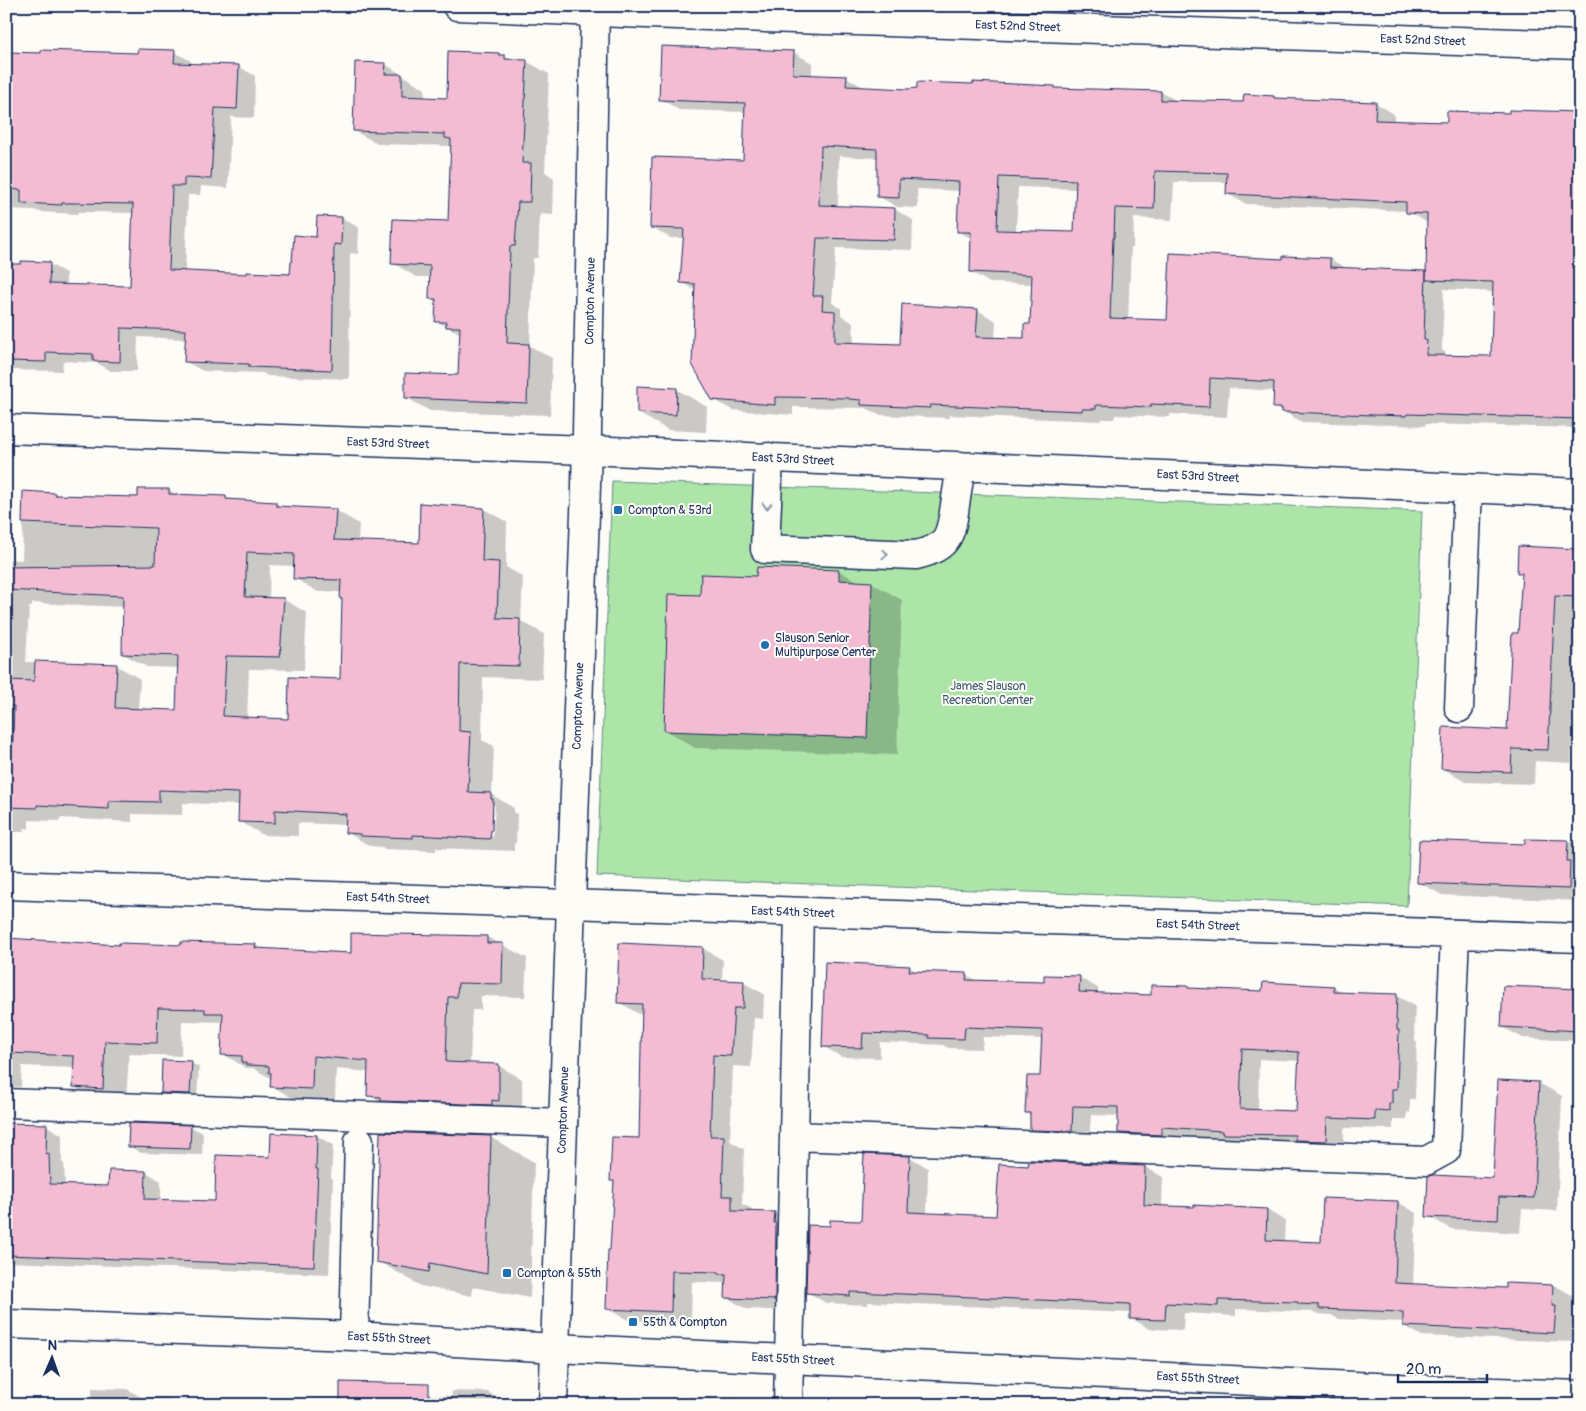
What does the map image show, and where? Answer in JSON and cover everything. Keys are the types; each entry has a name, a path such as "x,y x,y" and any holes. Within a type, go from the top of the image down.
{"street":[{"name":"East 52nd Street","path":"456,6 595,9 1580,45"},
{"name":"Compton Avenue","path":"553,1405 587,450 595,9"},
{"name":"East 53rd Street","path":"6,429 587,450 1580,493"},
{"path":"769,458 766,549 916,555 928,552 937,548 946,539 952,528 961,466"},
{"path":"1459,708 1468,488"},
{"name":"East 54th Street","path":"6,885 1580,938"},
{"path":"788,1405 799,912"},
{"path":"794,1136 1426,1161 1446,1150 1455,934"},
{"path":"6,1103 562,1123"},
{"path":"354,1336 359,1141"},
{"name":"East 55th Street","path":"6,1324 354,1336 1440,1397 1580,1395"}],"green space":[{"name":"James Slauson Recreation Center","path":"612,481 1422,511 1407,906 597,876"}],"building":[{"path":"661,46 794,51 793,74 847,76 846,86 908,89 917,88 917,82 973,84 973,82 1055,86 1055,88 1161,91 1161,100 1243,102 1244,94 1274,96 1274,98 1376,102 1375,120 1447,122 1447,111 1509,113 1509,110 1580,112 1580,257 1575,320 1580,320 1580,419 1282,412 1282,408 1273,408 1274,382 1210,378 1209,407 1151,404 1151,407 1096,405 1096,409 1082,409 1082,411 930,405 930,408 861,405 861,400 849,398 775,397 775,405 712,400 692,364 695,284 680,283 684,229 650,228 652,157 743,160 745,103 659,100","holes":["821,146 877,149 877,197 899,198 899,179 959,182 957,232 971,232 970,272 1032,275 1030,324 1024,324 1024,338 976,337 978,309 902,304 900,344 835,342 835,311 822,310 823,296 813,296 817,238 894,240 895,208 819,205","1155,171 1227,173 1226,194 1406,202 1406,213 1427,214 1426,280 1493,282 1491,356 1426,355 1427,340 1424,340 1426,271 1330,267 1330,258 1283,256 1283,259 1170,253 1167,320 1110,318 1115,208 1154,209","999,177 1076,180 1074,232 997,230"]},
{"path":"138,49 175,50 174,63 239,65 237,109 215,108 211,179 184,178 184,186 172,186 169,270 290,274 294,235 316,237 317,216 342,217 341,245 334,244 332,370 249,367 249,364 184,362 186,330 121,328 120,362 93,361 93,354 46,352 46,362 6,361 6,264 21,264 21,261 50,262 49,284 130,286 133,204 62,203 62,205 21,203 21,190 6,189 6,52 41,53 41,50 137,53"},
{"path":"448,51 499,53 499,55 505,55 505,59 527,60 522,163 531,163 530,202 518,202 515,246 510,246 507,343 529,344 527,403 405,398 405,373 458,375 460,327 446,327 446,322 435,322 436,299 429,299 430,266 391,264 393,219 448,221 451,139 445,138 445,134 353,131 355,62 386,63 385,74 402,74 402,96 447,98"},
{"path":"637,386 677,388 676,415 637,413"},
{"path":"138,489 169,489 169,494 226,496 226,499 276,502 276,506 336,509 334,540 419,543 420,503 484,508 482,561 499,562 497,618 520,619 519,666 460,664 459,731 471,732 468,792 491,793 491,799 493,799 490,839 413,835 413,838 360,836 360,834 345,833 346,814 275,810 275,823 238,822 239,793 159,790 159,802 109,801 109,809 37,805 37,808 6,807 6,759 12,759 14,706 6,706 6,680 34,681 35,661 117,664 115,708 176,710 178,656 122,654 123,596 6,590 6,567 155,565 156,528 22,523 23,491 55,493 55,495 138,497","holes":["247,552 294,554 293,579 341,580 340,679 289,677 288,719 223,716 226,656 280,657 284,598 245,597"]},
{"path":"1518,546 1580,549 1580,597 1555,596 1548,750 1512,749 1511,772 1441,769 1443,727 1507,730 1512,633 1518,633 1522,573 1517,573"},
{"name":"Slauson Senior Multipurpose Center","path":"757,567 839,570 839,580 872,582 867,738 664,731 668,594 700,595 701,574 756,576"},
{"path":"1525,839 1568,840 1567,861 1570,861 1569,889 1417,883 1419,840 1525,844"},
{"path":"351,933 487,936 487,943 503,943 502,984 458,983 457,997 448,997 446,1062 499,1064 499,1101 492,1100 492,1105 381,1101 381,1097 367,1096 368,1061 313,1056 312,1089 270,1087 271,1073 269,1073 269,1066 246,1065 246,1063 242,1063 242,1056 221,1055 223,1013 205,1013 205,1009 158,1008 157,1043 105,1041 103,1089 73,1087 74,1056 9,1053 12,1004 6,1004 6,938 119,945 119,943 181,945 181,942 256,944 255,948 351,953"},
{"path":"619,943 703,947 702,979 744,981 743,1008 734,1008 731,1056 713,1055 710,1136 724,1136 722,1196 732,1196 732,1211 775,1212 775,1300 725,1298 726,1274 719,1274 719,1272 672,1271 671,1312 606,1309 608,1250 610,1250 614,1181 610,1181 612,1137 639,1138 642,1004 617,1003"},
{"path":"825,962 910,966 909,971 967,973 966,980 1044,982 1044,975 1080,976 1079,992 1151,995 1151,985 1262,991 1263,982 1334,986 1334,992 1397,994 1396,1020 1397,1030 1399,1030 1397,1089 1392,1089 1392,1103 1389,1103 1389,1111 1375,1110 1375,1120 1327,1118 1326,1141 1295,1140 1295,1135 1222,1134 1222,1131 1162,1127 1162,1135 1118,1133 1118,1107 1073,1106 1072,1131 1030,1130 1030,1113 1025,1113 1027,1076 1040,1076 1042,1030 965,1027 964,1039 929,1038 929,1035 863,1033 862,1048 822,1047","holes":["1242,1049 1299,1052 1296,1111 1240,1109"]},
{"path":"1503,986 1580,989 1580,1031 1501,1027"},
{"path":"162,1060 192,1061 190,1094 161,1093"},
{"path":"1498,1080 1539,1082 1534,1198 1499,1197 1498,1220 1426,1217 1428,1176 1493,1178"},
{"path":"6,1123 47,1124 46,1154 49,1153 50,1184 108,1186 109,1170 146,1171 145,1199 215,1201 216,1155 270,1157 271,1133 317,1135 316,1169 318,1169 314,1266 6,1255"},
{"path":"129,1123 191,1125 190,1149 128,1147"},
{"path":"380,1132 491,1136 487,1274 430,1263 429,1272 376,1262"},
{"path":"864,1154 910,1156 908,1212 996,1216 999,1164 1028,1166 1029,1161 1145,1166 1144,1205 1194,1207 1194,1205 1267,1209 1266,1240 1321,1242 1323,1198 1398,1201 1395,1283 1506,1288 1506,1283 1553,1285 1552,1306 1556,1306 1554,1333 1403,1326 1403,1312 1319,1309 1319,1305 1298,1304 1298,1302 1218,1300 1218,1306 1166,1303 1165,1320 1130,1319 1130,1304 850,1292 850,1296 806,1293 808,1225 830,1226 830,1220 861,1221"},
{"path":"340,1382 429,1384 429,1405 340,1405"}],"place":[{"name":"Compton & 53rd","path":"618,510"},
{"name":"Slauson Senior Multipurpose Center","path":"765,645"},
{"name":"Compton & 55th","path":"507,1273"},
{"name":"55th & Compton","path":"633,1322"}]}
